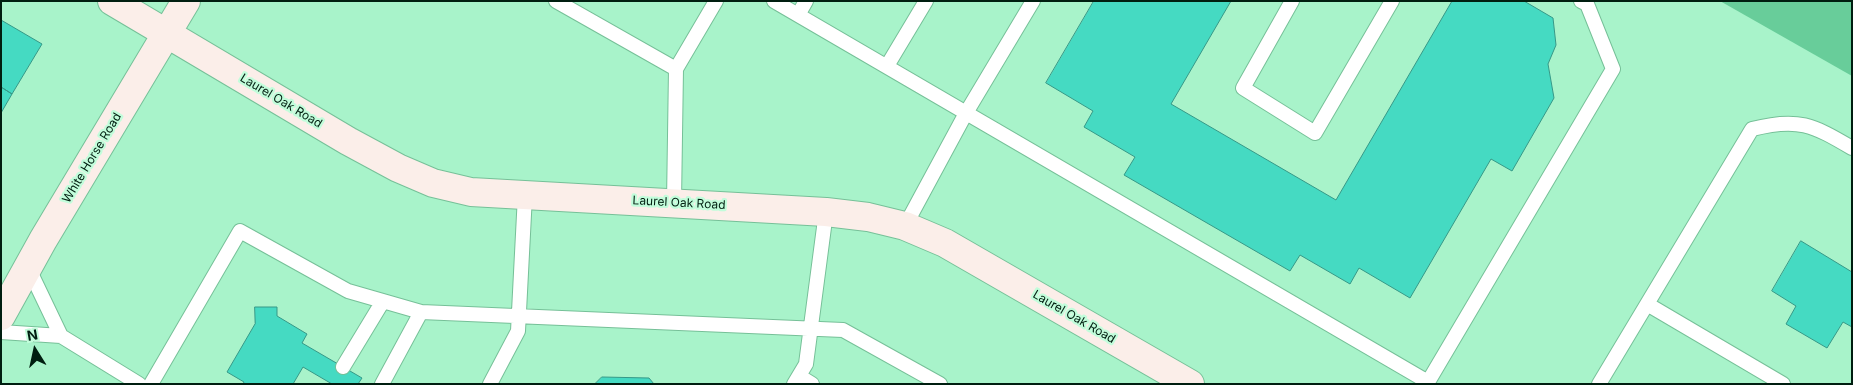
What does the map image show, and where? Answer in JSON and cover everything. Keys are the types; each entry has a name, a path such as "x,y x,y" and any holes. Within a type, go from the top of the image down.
{"street":[{"name":"Laurel Oak Road","path":"112,1 348,141 398,168 433,182 472,192 826,212 868,217 905,226 945,243 1190,384"},
{"name":"White Horse Road","path":"1,316 28,267 186,1"}],"lane":[{"path":"556,1 676,69"},
{"path":"674,202 676,69 716,1"},
{"path":"774,1 1427,383 1613,69 1587,4 1581,1"},
{"path":"798,15 806,1"},
{"path":"887,66 926,1"},
{"path":"905,226 966,113 1033,1"},
{"path":"1292,1 1243,88 1315,133 1392,1"},
{"path":"1599,384 1752,130 1775,123 1800,123 1822,131 1852,148"},
{"path":"490,384 518,331 525,195"},
{"path":"812,384 796,380 806,364 826,212"},
{"path":"151,384 240,232 348,291 421,312 843,330 940,384"},
{"path":"28,267 61,336"},
{"path":"343,367 383,301"},
{"path":"1647,304 1783,384"},
{"path":"382,384 421,312"},
{"path":"1,332 61,336 139,384"}],"green space":[{"path":"1720,1 1852,1 1852,76"}],"building":[{"path":"1094,1 1231,1 1171,104 1336,200 1452,1 1524,1 1553,18 1556,45 1548,64 1554,98 1512,171 1491,159 1410,298 1359,268 1350,284 1300,255 1290,271 1124,175 1135,157 1084,127 1093,111 1046,83"},
{"path":"1,20 42,44 12,94 1,87"},
{"path":"1,87 12,94 1,113"},
{"path":"1801,241 1852,272 1852,327 1843,322 1827,348 1786,324 1796,306 1772,291"},
{"path":"255,307 277,307 277,316 307,334 302,343 362,378 358,384 332,384 303,367 293,384 243,384 244,382 227,372 255,324"},
{"path":"602,377 649,378 654,384 595,384"}]}
